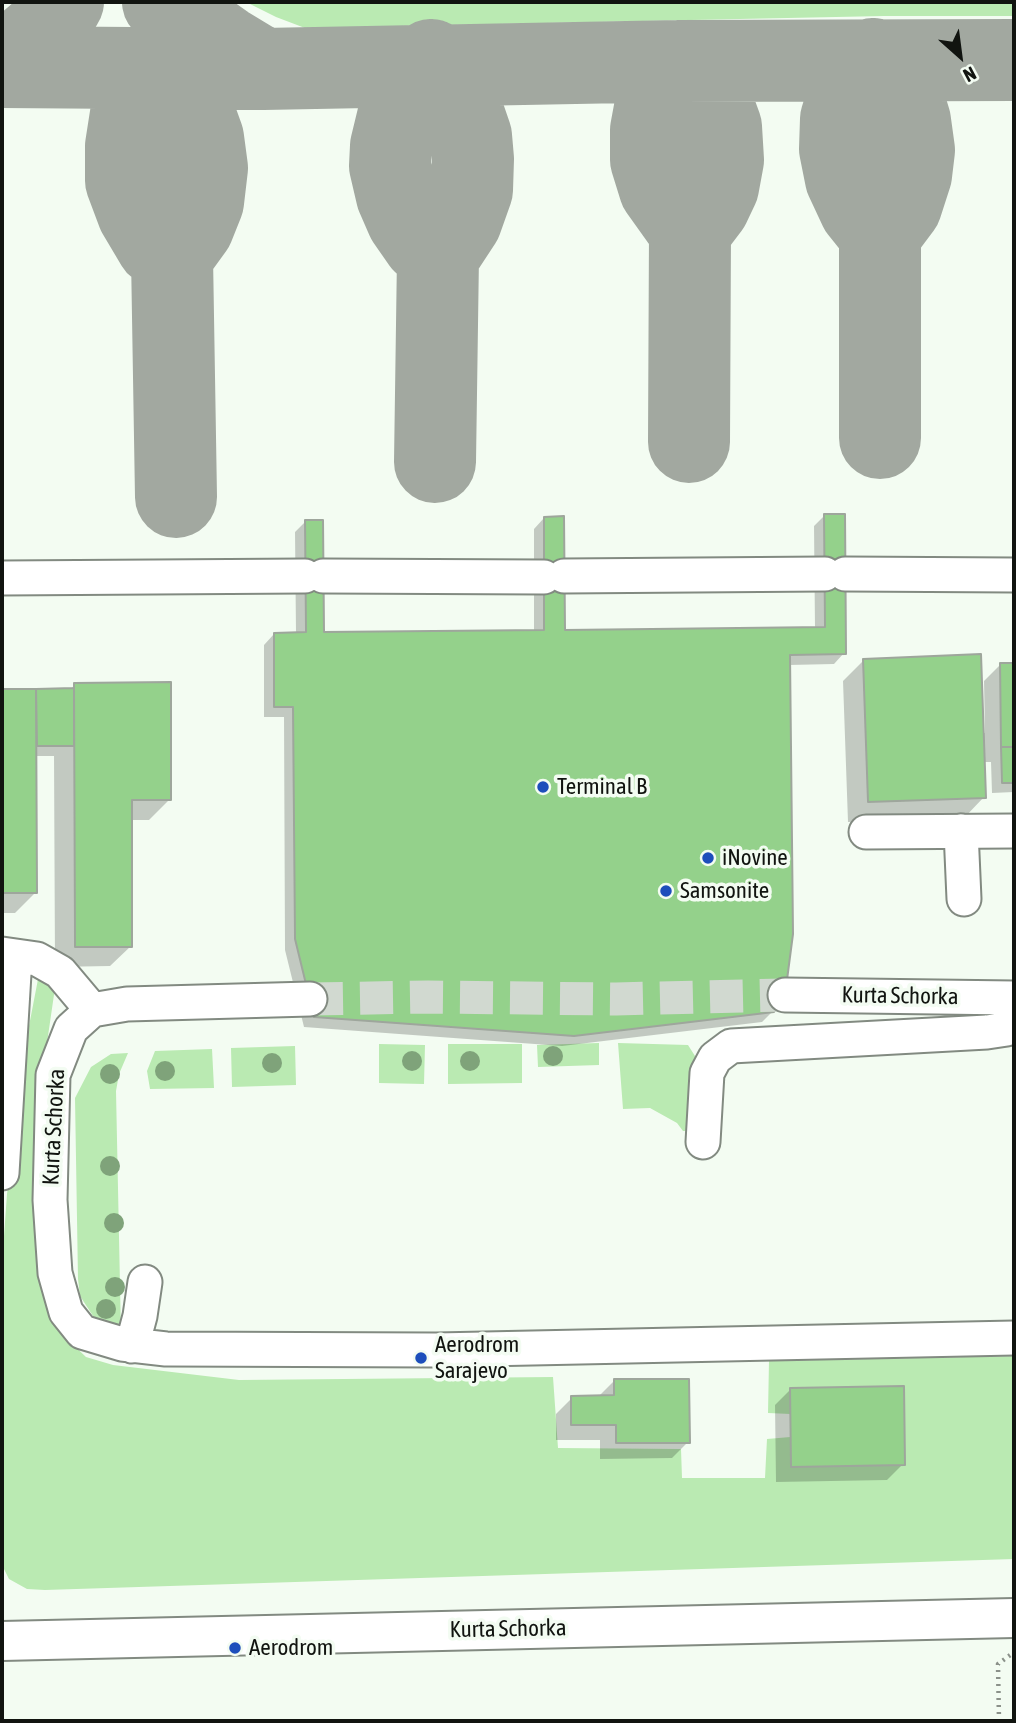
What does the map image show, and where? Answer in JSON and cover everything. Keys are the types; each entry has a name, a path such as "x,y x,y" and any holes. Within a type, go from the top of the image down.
{"main road":[{"name":"Kurta Schorka","path":"2,1641 1013,1618"}],"street":[{"path":"2,578 1014,575"},
{"path":"961,831 964,899"},
{"path":"866,832 1014,831"},
{"path":"2,1173 8,956 37,959 61,972 92,1010 127,1004 310,999"},
{"name":"Kurta Schorka","path":"785,996 1014,998"},
{"name":"Kurta Schorka","path":"92,1010 71,1029 53,1075 50,1200 55,1273 66,1312 82,1332 132,1346 166,1349 436,1350 1014,1338"},
{"path":"703,1142 707,1073 715,1058 731,1046 987,1032 1007,1029 1014,1024"},
{"path":"132,1346 145,1282"}],"path":[{"path":"999,1721 998,1664 1013,1654 1013,1618"}],"green space":[{"path":"246,2 1014,2 1014,16 884,16 305,28"},
{"path":"39,974 56,981 34,1132 45,1303 62,1334 86,1357 113,1365 239,1380 553,1377 558,1448 681,1449 682,1478 765,1478 767,1439 790,1437 792,1467 905,1465 904,1386 791,1388 790,1414 768,1413 769,1361 1014,1356 1014,1559 45,1590 27,1589 9,1579 2,1565 2,1264 7,1194 29,1026"},
{"path":"599,1043 599,1065 538,1067 537,1045"},
{"path":"618,1043 688,1045 695,1056 696,1067 693,1131 683,1131 677,1123 650,1108 623,1109"},
{"path":"379,1044 425,1045 424,1084 379,1083"},
{"path":"448,1044 522,1044 522,1083 448,1084"},
{"path":"295,1046 296,1085 232,1087 231,1048"},
{"path":"212,1049 214,1088 150,1089 147,1071 155,1051"},
{"path":"128,1053 119,1074 116,1091 121,1334 95,1319 80,1296 75,1098 91,1067 111,1054"}],"building":[{"name":"Terminal B","path":"824,514 845,514 846,654 790,655 793,934 785,995 774,1012 574,1036 314,1017 295,939 293,707 274,707 274,633 306,632 305,520 323,520 324,632 544,630 544,517 564,516 565,630 825,627"},
{"path":"981,654 986,798 868,802 863,659"},
{"path":"1000,663 1014,663 1014,747 1001,747"},
{"path":"171,682 171,800 132,800 132,947 75,947 74,683"},
{"path":"74,688 74,746 37,746 36,689"},
{"path":"2,689 36,689 37,893 2,893"},
{"path":"1001,747 1014,747 1014,783 1002,783"},
{"path":"614,1379 689,1379 690,1443 616,1443 616,1425 571,1425 571,1396 614,1395"},
{"path":"904,1386 905,1465 791,1467 790,1388"}],"taxiway":[{"path":"2,66 42,32 63,2"},
{"path":"163,2 263,69"},
{"path":"873,59 890,71 900,88 910,121 914,150 911,175 901,206 880,234 860,209 846,179 840,149 841,119 851,87 860,70 873,59"},
{"path":"431,60 441,70 460,104 471,136 473,159 472,190 461,221 438,256 423,242 407,219 397,196 390,166 391,146 399,113 411,84 431,60"},
{"path":"2,67 263,69 679,61 1014,60"},
{"path":"689,442 690,231 709,206 718,187 723,160 721,127 713,105 694,75 679,61 656,103 651,130 651,160 660,189 690,231"},
{"path":"157,68 180,91 194,113 203,138 207,168 203,202 193,227 172,256 157,245 138,213 126,181 126,146 131,114 141,91 157,68"},
{"path":"880,234 880,438"},
{"path":"172,256 176,497"},
{"path":"435,462 438,256"}],"tunnel":[{"path":"310,999 616,999 785,995"}],"place":[{"name":"Terminal B","path":"543,787"},
{"name":"iNovine","path":"708,858"},
{"name":"Samsonite","path":"666,891"},
{"name":"Aerodrom Sarajevo","path":"421,1358"},
{"name":"Aerodrom","path":"235,1648"}]}
